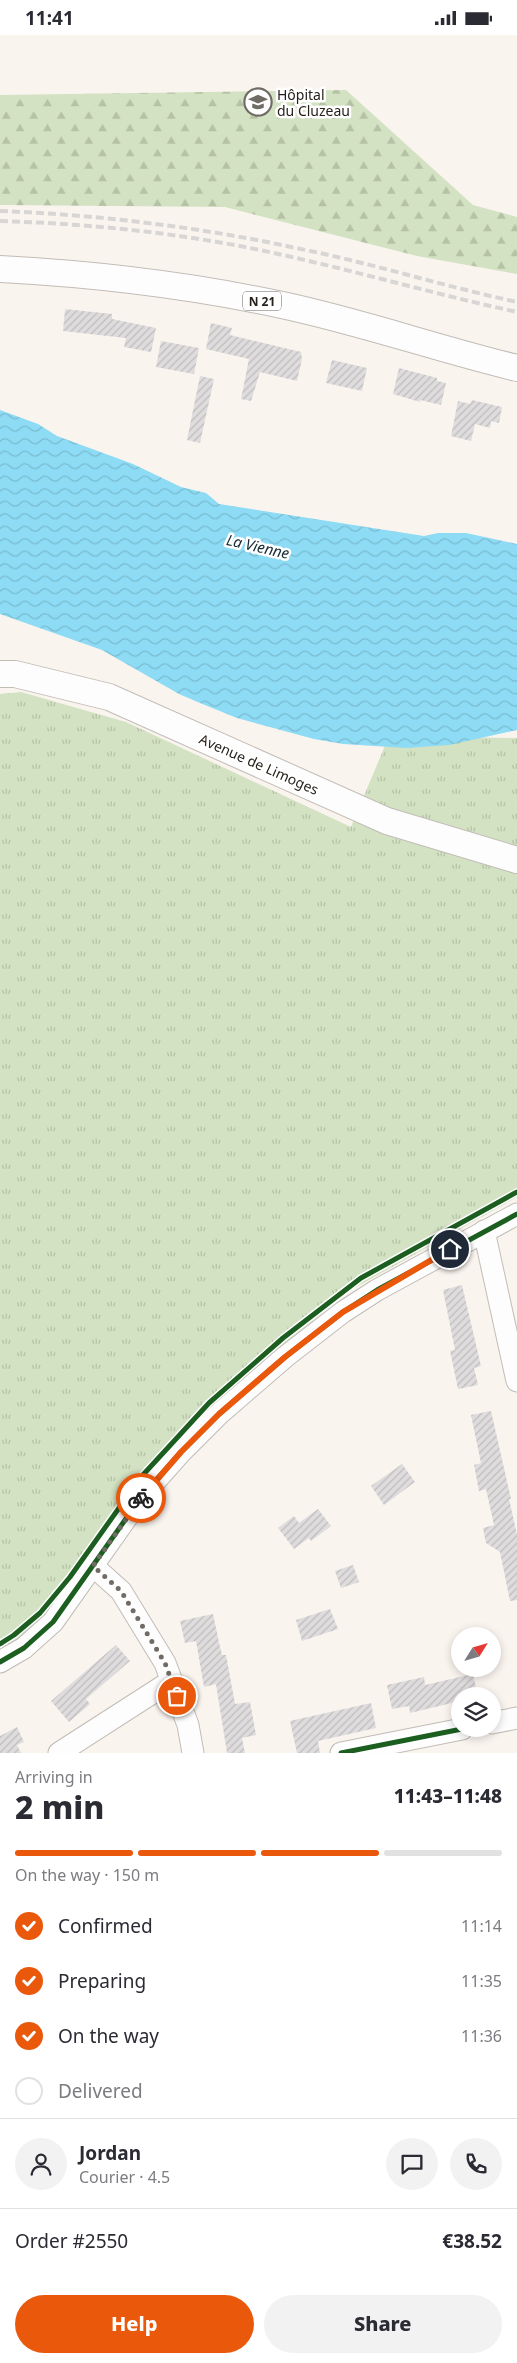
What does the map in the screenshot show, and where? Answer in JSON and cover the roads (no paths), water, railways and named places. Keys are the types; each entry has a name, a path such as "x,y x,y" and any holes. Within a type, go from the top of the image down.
{"main road":[{"name":"N 21","path":"0,269 114,277 209,291 312,312 517,368"},
{"name":"Avenue de Limoges","path":"0,675 15,674 109,697 387,821 517,860"}],"street":[{"path":"0,1662 24,1648 53,1622 142,1496 181,1452 219,1414 285,1357 343,1312 370,1295 517,1214"},
{"path":"484,1231 513,1348 517,1381"},
{"path":"93,1566 121,1591 165,1663 188,1725 193,1753"},
{"path":"59,1753 171,1681"},
{"path":"501,1721 517,1718"},
{"path":"341,1753 369,1750 451,1731"}],"water":[{"name":"La Vienne","path":"0,410 38,424 57,436 133,464 181,487 206,493 219,504 424,536 438,533 466,533 517,544 517,730 449,745 406,748 343,744 314,739 237,718 179,694 102,650 0,614"}],"railway":[{"path":"0,211 112,219 223,234 324,254 517,302"},
{"path":"0,221 112,228 223,243 296,258 517,312"}],"place":[{"name":"Hôpital du Cluzeau","path":"258,102"}]}
